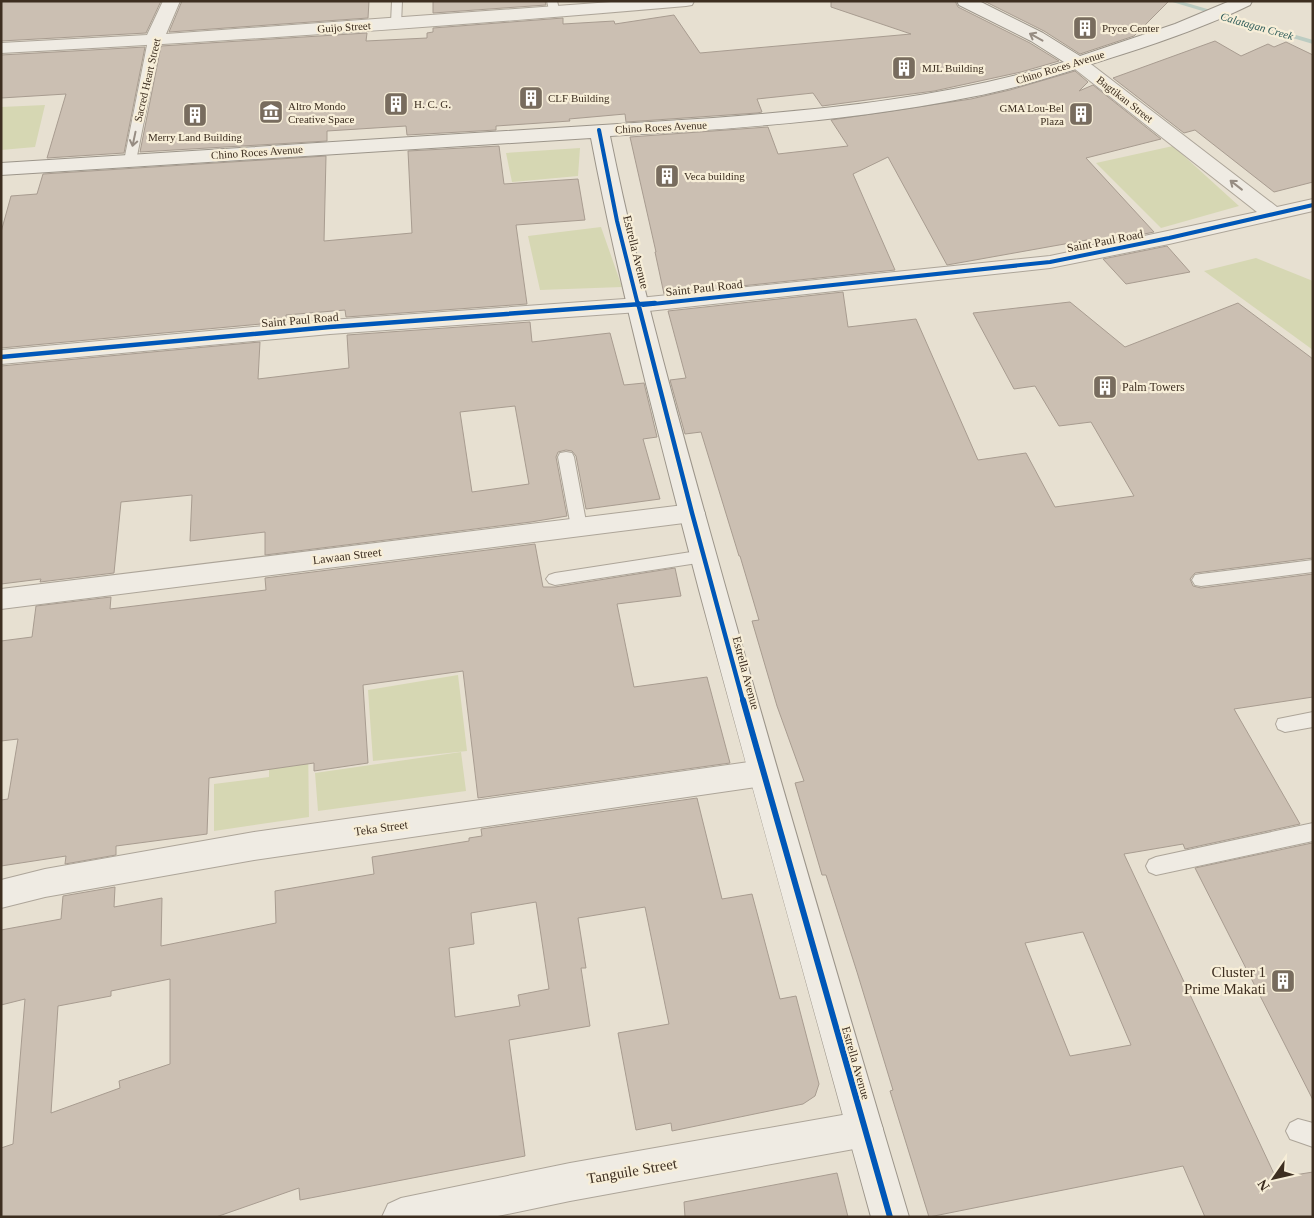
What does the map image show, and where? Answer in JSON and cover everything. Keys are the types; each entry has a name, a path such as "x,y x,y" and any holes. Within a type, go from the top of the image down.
{"street":[{"name":"Sacred Heart Street","path":"154,40 172,1"},
{"name":"Guijo Street","path":"1,48 154,40 397,23 553,7 686,1"},
{"name":"Bagtikan Street","path":"965,1 1037,37 1077,62 1274,215"},
{"name":"Chino Roces Avenue","path":"1,169 784,118 881,107 1008,83 1203,20 1244,1"},
{"name":"Estrella Avenue","path":"599,130 617,221 692,513 763,773 890,1217"},
{"name":"Saint Paul Road","path":"1,358 330,327 639,304 1050,262 1274,215 1313,205"},
{"name":"Lawaan Street","path":"1,599 692,513"},
{"name":"Teka Street","path":"1,894 254,846 763,773"},
{"name":"Tanguile Street","path":"400,1217 580,1180 865,1129"}],"lane":[{"path":"397,1 397,23"},
{"name":"Sacred Heart Street","path":"130,160 154,40"},
{"path":"566,457 579,527"},
{"path":"555,579 704,556"},
{"path":"1201,580 1313,566"},
{"path":"1285,724 1313,719"},
{"path":"1156,866 1313,832"}],"green space":[{"path":"45,105 35,147 1,150 1,107"},
{"path":"1173,146 1239,206 1161,228 1096,163"},
{"path":"580,148 578,176 512,182 506,153"},
{"path":"601,227 622,287 540,290 528,236"},
{"path":"1256,258 1313,281 1313,350 1204,271"},
{"path":"458,675 467,751 373,761 368,690"},
{"path":"308,741 309,817 214,831 214,784 269,777 269,747"},
{"path":"461,752 466,791 318,811 315,773"}],"building":[{"path":"1,1 161,1 146,33 1,41"},
{"path":"182,1 369,1 368,18 169,32"},
{"path":"433,1 545,1 546,5 433,13"},
{"path":"831,1 955,1 958,7 1030,43 1059,61 1021,72 934,91 822,106 813,93 757,99 762,112 757,113 626,122 625,114 569,119 570,121 496,126 496,130 407,135 406,126 327,131 327,141 140,152 161,46 367,33 366,41 427,38 427,33 433,32 433,28 563,18 563,24 614,21 615,24 674,15 700,53 911,34 831,7"},
{"name":"Pryce Center","path":"984,1 1169,1 1134,36 1080,54 1044,31"},
{"path":"1215,41 1241,56 1268,44 1274,47 1286,42 1313,55 1313,182 1274,192 1195,130 1184,133 1113,78"},
{"path":"145,47 124,153 47,158 66,94 1,98 1,55"},
{"path":"1075,71 1088,82 1079,91 1093,85 1161,139 1086,158 1154,232 1091,245 1087,240 947,265 888,157 853,174 895,270 664,294 630,137 768,127 778,154 848,146 831,120 971,99"},
{"path":"499,146 504,184 578,179 585,220 516,225 527,304 346,317 345,310 286,315 286,318 262,320 261,324 1,348 1,232 11,196 37,194 43,174 326,156 324,241 412,233 408,151"},
{"path":"1167,246 1190,272 1126,284 1103,259"},
{"path":"843,292 848,327 916,319 978,460 1026,453 1055,507 1134,496 1091,422 1059,426 1035,386 1014,389 973,313 1070,302 1125,347 1238,303 1313,359 1313,558 1195,573 1190,579 1193,586 1201,588 1313,574 1313,697 1234,709 1300,824 1185,849 1183,844 1124,854 1276,1178 1313,1172 1313,1217 1205,1217 1183,1166 929,1217 890,1091 893,1090 857,972 826,875 822,875 795,783 804,781 777,706 752,621 759,620 740,556 701,432 685,434 670,380 686,378 668,311","holes":["1083,932 1131,1045 1070,1056 1025,943"]},
{"path":"530,322 532,342 610,333 624,385 644,383 657,437 643,439 660,499 586,509 576,456 572,451 566,450 558,452 556,457 567,516 265,555 265,532 190,541 192,495 121,502 114,573 40,582 41,579 1,584 1,366 260,342 258,379 349,368 347,335","holes":["515,406 529,484 472,492 460,412"]},
{"path":"535,544 543,587 555,587 675,568 681,596 617,604 634,687 707,677 730,763 478,798 463,671 363,685 368,763 314,771 314,763 209,778 207,834 116,846 116,855 65,864 66,856 1,866 1,800 8,799 18,739 1,741 1,641 32,637 36,606 111,597 110,609 266,590 265,578"},
{"path":"697,798 722,899 752,894 780,999 796,996 819,1084 815,1096 803,1104 672,1131 671,1123 636,1130 618,1033 669,1024 645,907 578,918 586,968 581,968 590,1026 509,1040 525,1156 300,1200 299,1188 216,1217 1,1217 1,1148 13,1144 25,999 1,1005 1,930 61,919 63,896 115,887 114,907 162,898 161,946 276,923 275,891 374,874 372,857 469,841 469,838 482,836 481,829","holes":["536,902 549,989 518,995 520,1006 455,1017 449,948 474,944 471,913","170,979 170,1064 119,1081 120,1088 51,1113 58,1006 111,996 111,991"]},
{"name":"Cluster 1 Prime Makati","path":"1312,843 1313,845 1313,1100 1195,868"},
{"path":"837,1173 848,1217 685,1217 684,1202"}],"waterway":[{"name":"Calatagan Creek","path":"1172,1 1313,42"}],"cycle path":[{"path":"599,130 617,221 692,513 763,773 890,1217"},
{"path":"1,357 330,327 639,305 1050,262 1169,238 1313,205"}],"place":[{"name":"Pryce Center","path":"1085,28"},
{"name":"MJL Building","path":"904,68"},
{"name":"CLF Building","path":"531,98"},
{"name":"H. C. G.","path":"396,104"},
{"name":"Altro Mondo Creative Space","path":"271,112"},
{"name":"GMA Lou-Bel Plaza","path":"1081,114"},
{"name":"Merry Land Building","path":"195,115"},
{"name":"Veca building","path":"667,176"},
{"name":"Palm Towers","path":"1105,387"},
{"name":"Cluster 1 Prime Makati","path":"1283,981"}]}
